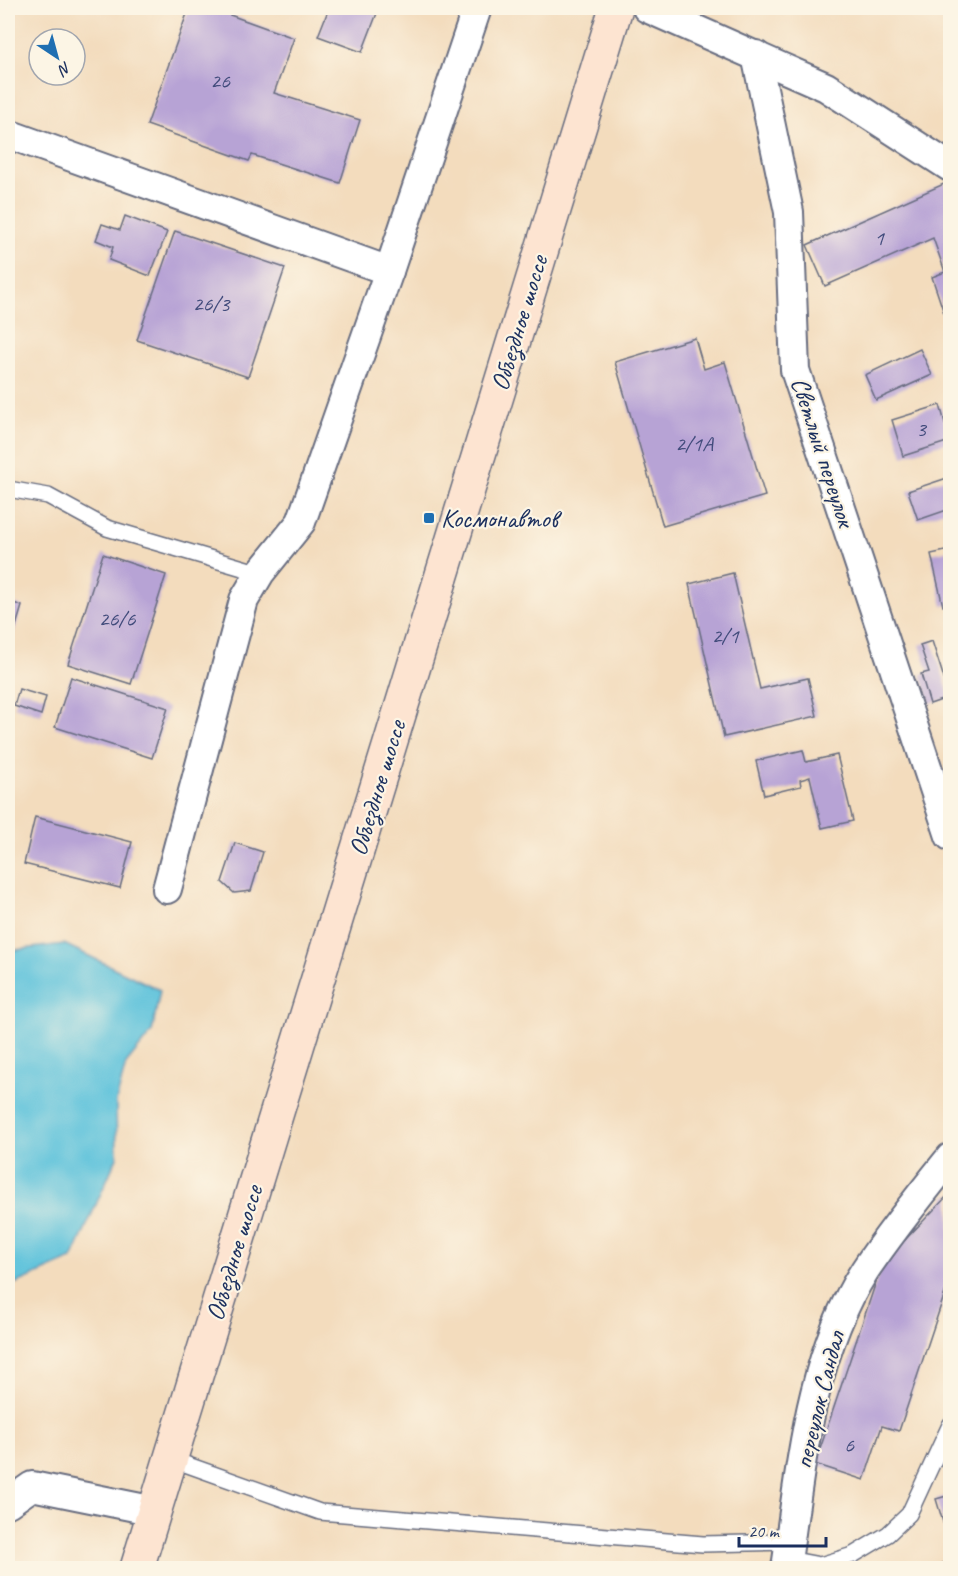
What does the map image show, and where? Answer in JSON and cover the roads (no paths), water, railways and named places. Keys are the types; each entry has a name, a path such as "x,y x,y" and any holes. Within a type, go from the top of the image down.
{"main road":[{"name":"Объездное шоссе","path":"137,1569 616,8"}],"street":[{"path":"167,889 244,600 260,573 301,522 389,271 477,8"},
{"path":"647,8 826,87 951,167"},
{"name":"Светлый переулок","path":"756,55 789,212 795,370 951,836"},
{"path":"8,134 389,271"},
{"name":"переулок Сандал","path":"788,1556 805,1438 823,1364 840,1319 864,1272 908,1209 951,1158"},
{"path":"8,1503 32,1486 155,1511"}],"lane":[{"path":"8,489 48,496 106,528 260,573"},
{"path":"171,1459 320,1512 703,1544 788,1556 820,1565 853,1555 888,1534 909,1514 951,1425"}],"water":[{"path":"64,944 160,990 152,1032 126,1064 116,1102 117,1157 72,1259 17,1283 8,1282 8,951"}],"place":[{"name":"Космонавтов","path":"429,518"}]}
